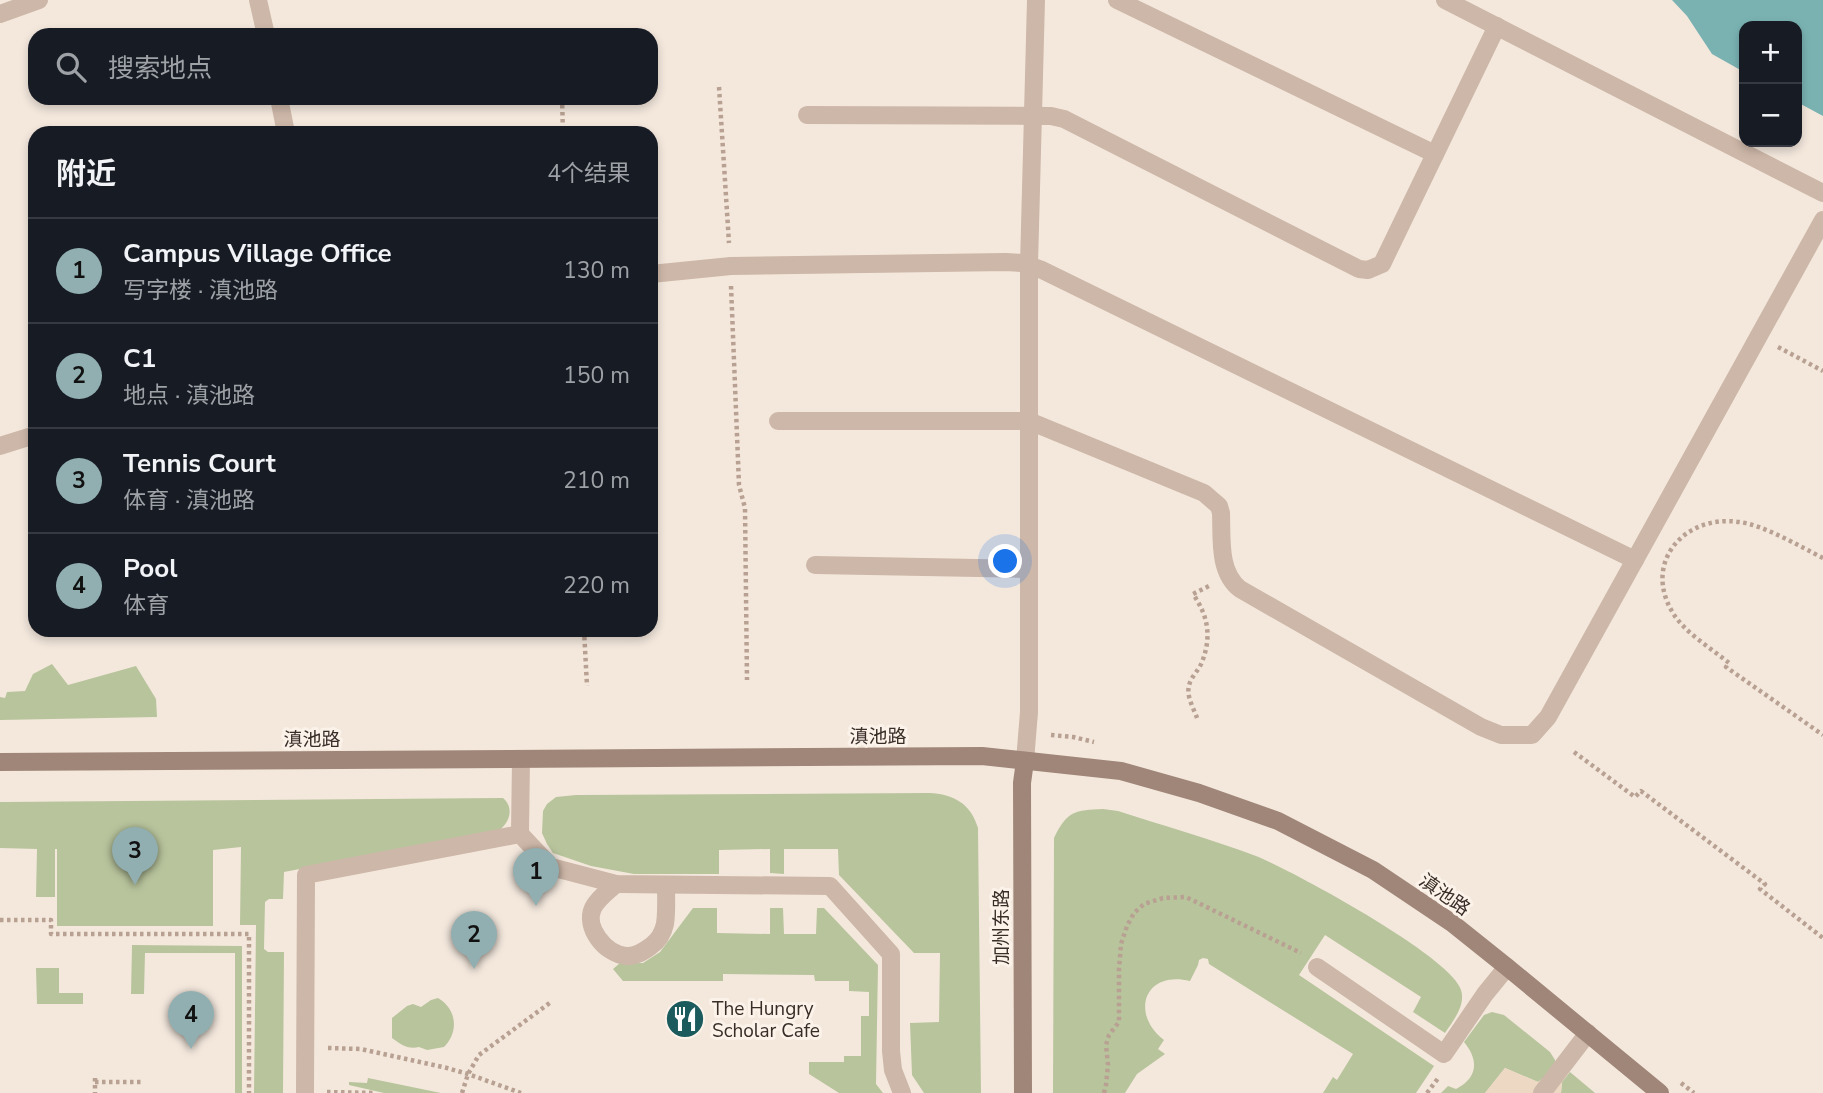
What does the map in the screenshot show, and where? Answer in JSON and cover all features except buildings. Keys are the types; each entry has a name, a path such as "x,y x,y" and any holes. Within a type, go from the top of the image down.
{"street":[{"path":"0,14 38,0"},
{"path":"258,0 264,28"},
{"path":"1025,761 1028,733 1030,569 1029,265 1036,0"},
{"path":"1117,0 1435,154"},
{"path":"1445,0 1823,193"},
{"path":"807,115 1051,116 1064,119 1359,269 1368,270 1382,264 1497,26"},
{"path":"280,105 285,126"},
{"path":"778,421 1029,421 1204,493 1219,506 1224,565 1232,583 1240,589 1481,727 1501,734 1532,734 1548,717 1823,220"},
{"path":"658,273 730,266 1006,262 1029,265 1634,560"},
{"path":"0,446 28,437"},
{"path":"815,565 1030,569"},
{"name":"滇池路","path":"0,762 982,756 1121,771 1199,793 1278,821 1373,870 1452,923 1660,1093"},
{"path":"521,759 520,834 551,867 616,884 830,886 891,954 891,1051 893,1070 902,1093"},
{"name":"加州东路","path":"1023,1093 1022,783 1025,761"},
{"path":"305,1092 306,875 520,834"},
{"path":"616,884 600,897 590,917 592,928 607,947 626,957 646,950 656,943 662,934 665,924 666,885"},
{"path":"1317,967 1444,1054 1507,967"},
{"path":"1542,1093 1588,1033"}],"path":[{"path":"719,86 739,485 745,508 747,680"},
{"path":"562,105 563,126"},
{"path":"1759,337 1823,371"},
{"path":"1823,558 1757,527 1741,522 1716,520 1700,525 1676,542 1668,554 1663,579 1668,605 1684,626 1729,663 1727,667 1823,735"},
{"path":"1197,718 1189,694 1189,685 1202,662 1208,632 1206,617 1194,594 1228,577"},
{"path":"584,637 587,686"},
{"path":"1028,733 1073,737 1100,744"},
{"path":"1574,752 1635,797 1641,791 1765,884 1760,889 1823,938"},
{"path":"1104,1093 1108,1065 1106,1045 1109,1035 1119,1022 1121,944 1134,913 1144,904 1163,898 1186,897 1310,957 1317,967"},
{"path":"0,920 54,920 51,934 249,934 249,1093"},
{"path":"462,1093 468,1074 480,1055 551,1002"},
{"path":"306,1047 361,1049 468,1074 521,1093"},
{"path":"1673,1076 1693,1093"},
{"path":"95,1093 95,1080 143,1082"},
{"path":"305,1092 376,1093"}],"green space":[{"path":"52,664 68,685 136,666 156,699 157,717 0,720 0,697 5,698 7,692 25,691 33,674"},
{"path":"929,793 954,798 960,802 971,813 978,828 981,1093 924,1093 912,1075 910,1023 939,1022 940,953 914,953 839,875 838,849 784,849 784,874 770,873 770,849 719,850 719,874 634,874 591,866 553,853 542,833 543,811 556,797"},
{"path":"503,798 510,811 505,824 498,831 284,872 283,899 269,899 265,902 264,949 268,952 284,952 283,1093 254,1093 256,925 240,925 241,847 213,850 213,926 57,926 57,849 55,897 36,897 37,849 0,848 0,802"},
{"path":"1103,809 1118,811 1205,838 1274,864 1368,916 1430,957 1451,975 1461,990 1462,1001 1445,1033 1413,1012 1421,997 1325,935 1299,975 1434,1066 1416,1093 1323,1093 1333,1077 1337,1080 1353,1054 1203,958 1199,960 1190,981 1174,979 1162,982 1153,988 1147,997 1147,1018 1153,1030 1164,1040 1158,1049 1165,1054 1137,1074 1125,1093 1053,1093 1054,838 1063,822 1073,814"},
{"path":"693,908 717,908 717,933 770,934 770,908 783,908 784,934 816,934 817,908 824,908 878,965 876,1084 883,1093 839,1093 809,1074 809,1062 844,1062 844,1056 861,1056 861,1016 869,1016 869,992 849,991 849,981 815,981 814,975 723,974 723,981 623,981 613,969 620,963 643,963 660,952"},
{"path":"132,945 242,946 242,1093 235,1093 235,953 145,953 144,994 131,994"},
{"path":"36,968 59,968 59,993 83,993 83,1004 37,1004"},
{"path":"438,998 449,1008 454,1021 452,1035 444,1047 427,1050 411,1048 392,1038 392,1018 407,1006 413,1004 421,1007"},
{"path":"1492,1012 1504,1015 1550,1052 1555,1060 1555,1068 1538,1082 1505,1068 1485,1093 1441,1093 1448,1086 1456,1089 1469,1080 1474,1062 1464,1042 1484,1015"},
{"path":"1570,1072 1595,1093 1561,1093 1562,1082"},
{"path":"368,1078 441,1093 384,1093 349,1085 349,1082 367,1083"}],"shaded area":[{"path":"1505,1068 1538,1082 1550,1073 1562,1082 1561,1093 1485,1093"}],"water":[{"path":"1672,0 1823,0 1823,116 1802,105 1802,21 1739,21 1739,69 1712,54 1687,16"}],"place":[{"name":"Tennis Court","path":"135,885"},
{"name":"Campus Village Office","path":"536,906"},
{"name":"C1","path":"474,969"},
{"name":"The Hungry Scholar Cafe","path":"685,1019"},
{"name":"Pool","path":"191,1049"}]}
